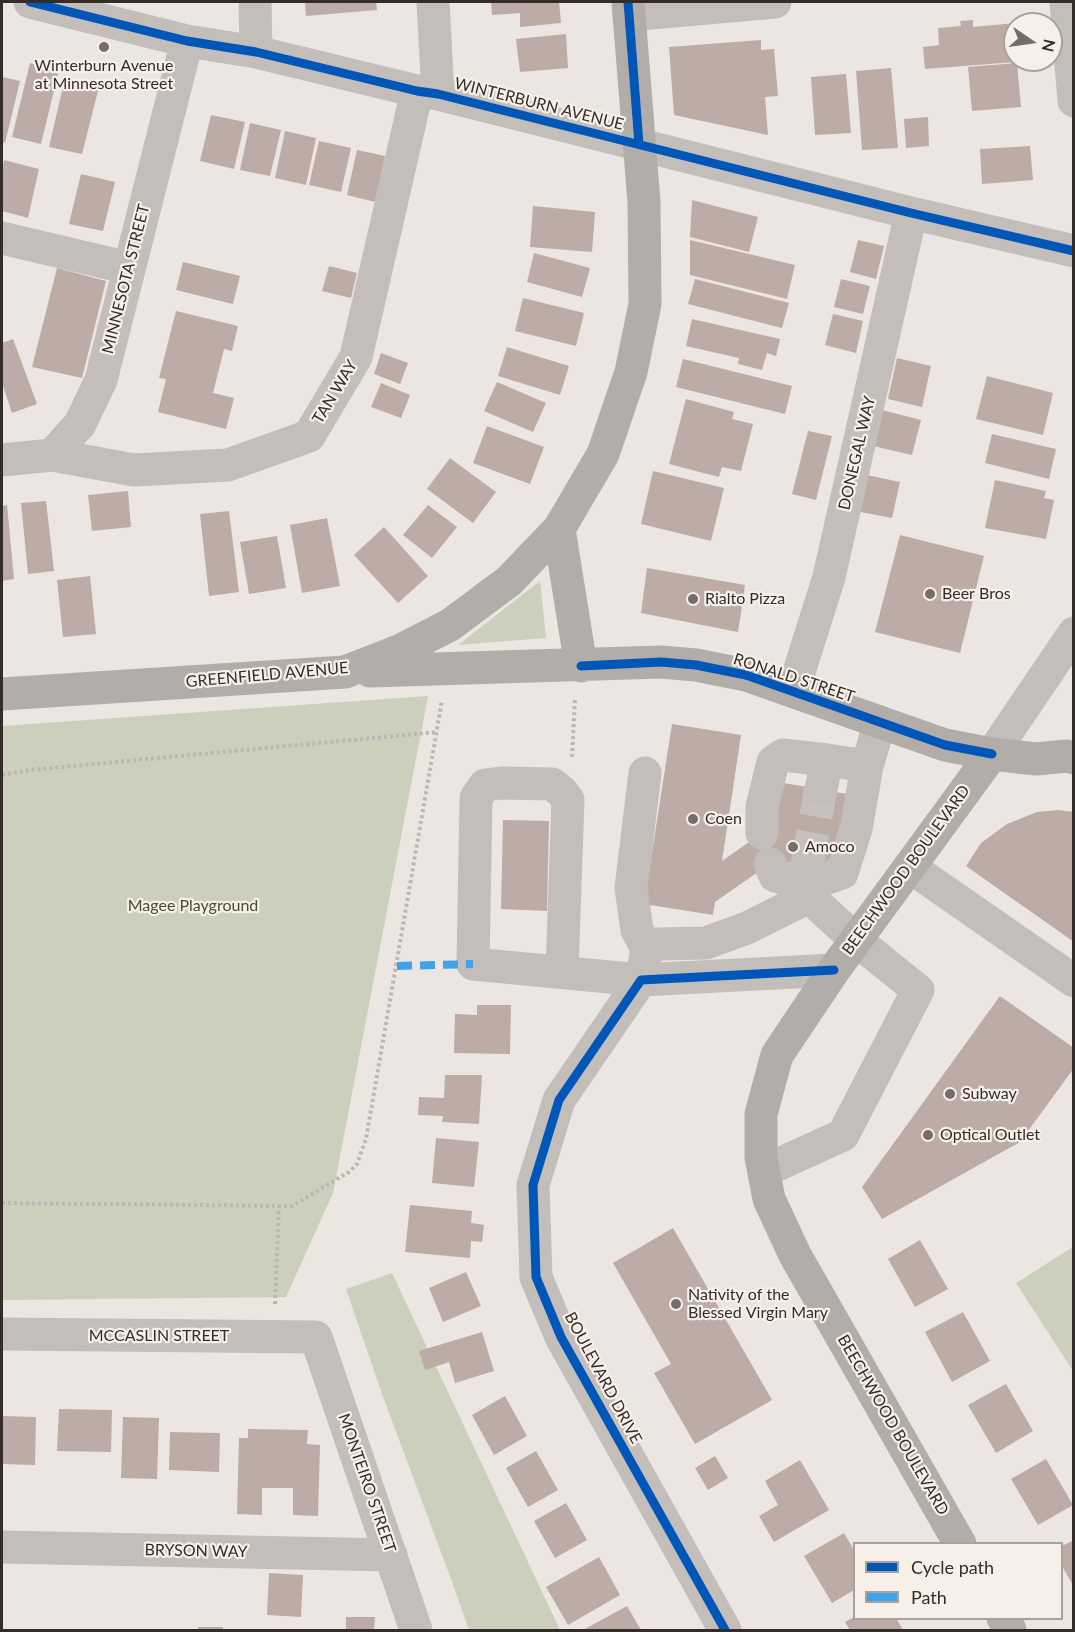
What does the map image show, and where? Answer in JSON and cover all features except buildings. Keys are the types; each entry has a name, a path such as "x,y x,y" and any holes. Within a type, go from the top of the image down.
{"main road":[{"name":"GREENFIELD AVENUE","path":"2,694 345,672 399,651 450,625 509,581 559,529 603,454 631,372 645,304 644,202 629,8"},
{"path":"559,529 578,682"},
{"name":"RONALD STREET","path":"345,672 448,667 578,682 661,662 696,665 746,675 945,745 992,754"},
{"path":"992,754 1036,759 1067,756 1074,758"},
{"name":"BEECHWOOD BOULEVARD","path":"959,1542 795,1255 769,1199 761,1157 761,1114 777,1055 856,939 992,754"}],"street":[{"name":"WINTERBURN AVENUE","path":"30,2 187,41 256,52 428,93 911,213 1074,251"},
{"path":"255,2 256,52"},
{"name":"TAN WAY","path":"52,455 134,470 228,465 309,436 356,357 428,93 433,2"},
{"path":"629,8 775,2"},
{"path":"1066,2 1074,101"},
{"name":"MINNESOTA STREET","path":"52,455 80,424 100,380 187,41"},
{"name":"DONEGAL WAY","path":"793,691 829,578 911,213"},
{"path":"2,238 129,268"},
{"path":"2,460 52,455"},
{"path":"992,754 1074,633"},
{"path":"644,964 659,944 706,943 747,928 807,882 842,873 856,829 867,766 880,722"},
{"path":"764,1171 843,1135 918,990 856,939 807,882 775,876 766,848 762,807 773,762 783,755 824,775 867,766"},
{"path":"644,964 631,888 645,773"},
{"path":"562,971 568,800 552,784 485,785 476,798 473,964 562,971 644,964 834,970"},
{"path":"910,867 1074,981"},
{"name":"BOULEVARD DRIVE","path":"644,964 559,1100 533,1185 536,1277 561,1337 725,1630"},
{"name":"MCCASLIN STREET","path":"2,1334 316,1337"},
{"name":"MONTEIRO STREET","path":"316,1337 416,1630"},
{"name":"BRYSON WAY","path":"2,1547 391,1555"}],"path":[{"path":"568,800 578,682"},
{"path":"2,1203 292,1206 349,1172 357,1164 366,1139 443,694"},
{"path":"2,775 30,770 437,732"},
{"path":"275,1306 279,1206"}],"green space":[{"path":"540,581 546,638 458,645"},
{"name":"Magee Playground","path":"428,696 333,1193 286,1297 2,1300 2,726"},
{"path":"1073,1247 1073,1371 1016,1283"},
{"path":"392,1273 560,1630 469,1630 346,1289"}],"tunnel":[{"path":"807,865 821,789"}],"marked path":[{"path":"397,966 473,964"}],"cycle path":[{"path":"30,2 187,41 256,52 438,94 911,213 1074,251"},
{"path":"628,2 639,144"},
{"path":"581,666 661,662 696,665 746,675 945,745 992,754"},
{"path":"725,1630 561,1337 536,1277 533,1185 559,1100 641,980 834,970"}],"place":[{"name":"Winterburn Avenue at Minnesota Street","path":"104,47"},
{"name":"Beer Bros","path":"930,594"},
{"name":"Rialto Pizza","path":"693,599"},
{"name":"Coen","path":"693,819"},
{"name":"Amoco","path":"793,847"},
{"name":"Subway","path":"950,1094"},
{"name":"Optical Outlet","path":"928,1135"},
{"name":"Nativity of the Blessed Virgin Mary","path":"676,1304"}]}
